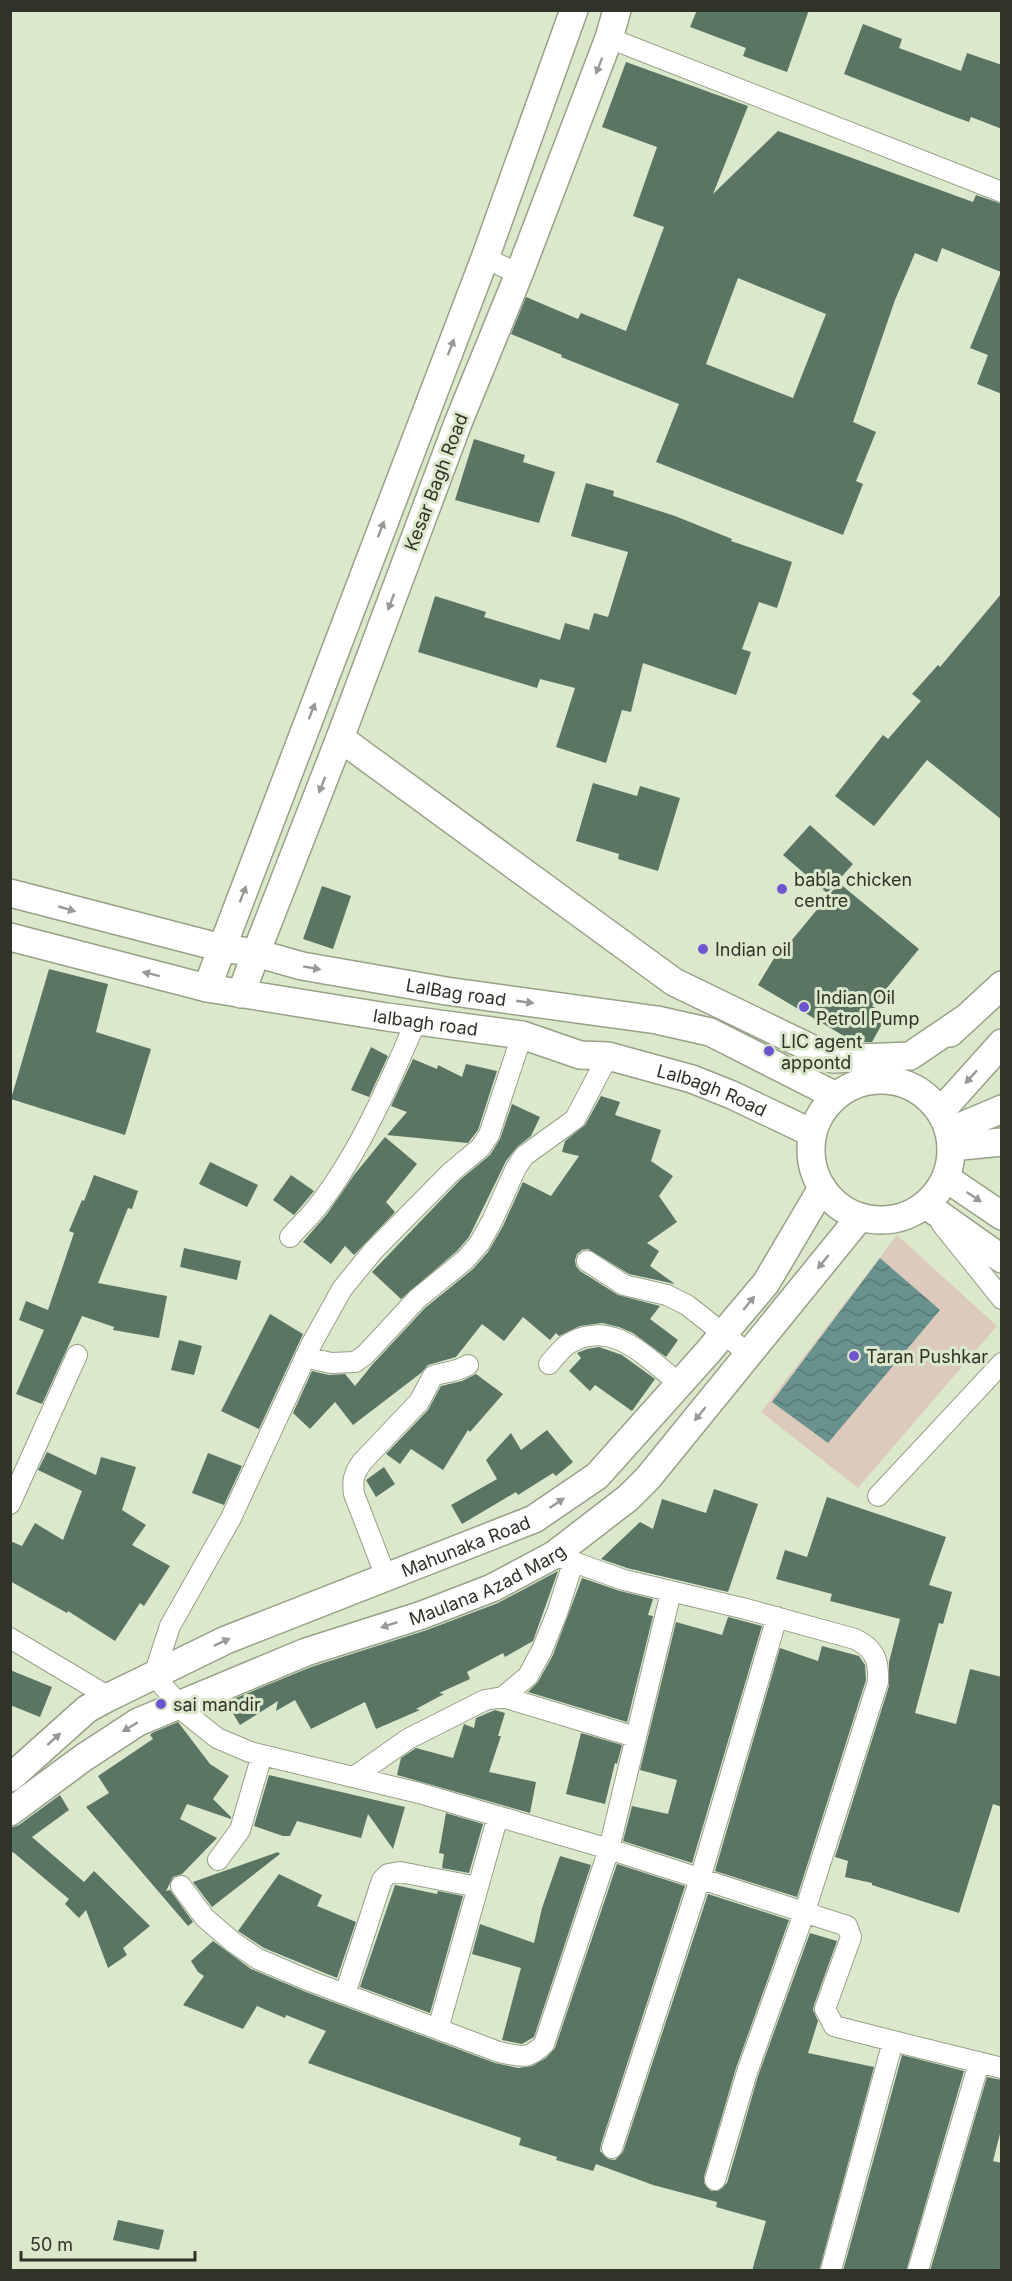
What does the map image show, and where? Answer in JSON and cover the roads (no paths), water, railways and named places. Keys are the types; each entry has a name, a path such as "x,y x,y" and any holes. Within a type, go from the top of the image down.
{"main road":[{"name":"Kesar Bagh Road","path":"207,988 485,258 574,10"},
{"name":"Kesar Bagh Road","path":"241,994 458,423 519,274 609,38 617,10"},
{"path":"340,738 674,982 832,1059 910,1056 963,1020"},
{"path":"10,893 222,948"},
{"path":"10,937 207,988"},
{"name":"LalBag road","path":"222,948 256,953 302,966 446,992 657,1020 710,1032"},
{"path":"674,982 710,1032 836,1096"},
{"path":"902,1083 963,1020 1002,986"},
{"name":"lalbagh road","path":"207,988 522,1035 580,1055 608,1056"},
{"path":"947,1130 1002,1043"},
{"name":"Lalbagh Road","path":"608,1056 692,1079 732,1095 812,1134"},
{"path":"878,1080 902,1083 917,1090 947,1130 950,1163 946,1178 926,1205 906,1216 883,1220 860,1217 838,1206 822,1188 814,1171 810,1152 812,1134 821,1113 836,1096 856,1084 878,1080"},
{"path":"947,1130 1002,1109"},
{"path":"947,1130 1002,1142"},
{"path":"946,1178 1002,1216"},
{"name":"Mahunaka Road","path":"10,1778 87,1709 109,1697 226,1640 534,1519 597,1476 680,1384 766,1283 822,1188"},
{"path":"926,1205 1002,1259"},
{"name":"Maulana Azad Marg","path":"10,1812 138,1722 306,1652 422,1615 564,1559 648,1478 860,1217"}],"street":[{"path":"609,38 1002,192"},
{"path":"485,258 519,274"},
{"path":"290,1237 321,1203 352,1155 390,1083 416,1021"},
{"path":"522,1035 489,1135 480,1148 450,1173 359,1267 342,1289 305,1357 231,1518 170,1626 154,1675 187,1714 217,1738 262,1755 419,1793 498,1816 609,1849 847,1926 851,1937 825,2009 834,2026 1002,2068"},
{"path":"305,1357 331,1363 355,1362 417,1299 465,1260 479,1244 524,1156 575,1119 608,1056"},
{"path":"926,1205 1002,1299"},
{"path":"587,1261 624,1285 667,1295 687,1305 748,1354"},
{"path":"549,1364 567,1345 593,1334 606,1334 623,1340 680,1384"},
{"path":"10,1504 77,1355"},
{"path":"878,1496 1002,1363"},
{"path":"386,1577 354,1494 352,1484 355,1472 419,1402 433,1376 453,1373 468,1365"},
{"path":"503,1697 528,1676 542,1650 557,1613 564,1559 670,1592 777,1617 855,1639 869,1646 876,1658 879,1671 878,1682 805,1911 747,2072 715,2180"},
{"path":"181,1886 206,1918 233,1942 258,1959 499,2052 524,2057 534,2054 544,2044 609,1849 670,1592"},
{"path":"612,2148 700,1879 777,1617"},
{"path":"10,1638 109,1697"},
{"path":"354,1777 408,1739 485,1700 503,1697 635,1737"},
{"path":"218,1860 240,1830 262,1755"},
{"path":"438,2029 498,1816"},
{"path":"345,1994 382,1880 388,1874 399,1872 478,1887"},
{"path":"831,2271 893,2041"},
{"path":"918,2271 979,2063"}],"water":[{"name":"Taran Pushkar","path":"880,1258 940,1310 828,1443 772,1402"}],"place":[{"name":"babla chicken centre","path":"782,889"},
{"name":"Indian oil","path":"703,949"},
{"name":"Indian Oil Petrol Pump","path":"804,1007"},
{"name":"LIC agent appontd","path":"769,1051"},
{"name":"Taran Pushkar","path":"854,1356"},
{"name":"sai mandir","path":"161,1704"}]}
